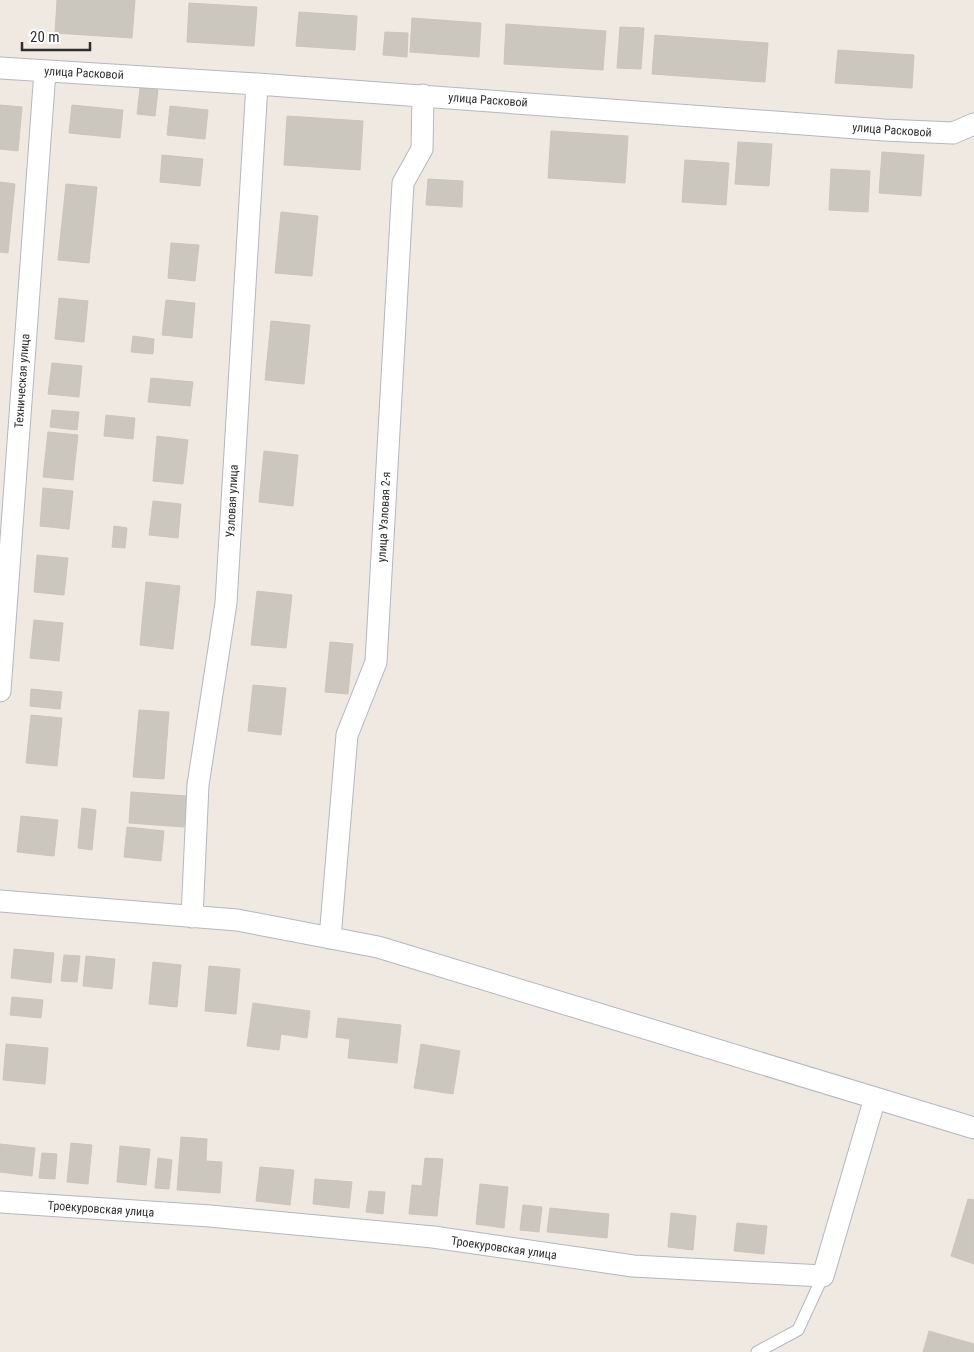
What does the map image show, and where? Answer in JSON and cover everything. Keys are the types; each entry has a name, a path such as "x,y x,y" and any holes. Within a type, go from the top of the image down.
{"street":[{"name":"улица Расковой","path":"0,68 422,95 914,131 953,133 974,124"},
{"name":"Техническая улица","path":"0,691 45,70"},
{"name":"Узловая улица","path":"192,917 198,785 226,603 257,84"},
{"name":"улица Узловая 2-я","path":"330,938 347,735 376,662 403,183 422,149 422,95"},
{"path":"0,901 237,920 378,947 974,1128"},
{"path":"823,1276 875,1098"},
{"name":"Троекуровская улица","path":"0,1202 210,1216 423,1236 633,1266 823,1276"}],"lane":[{"path":"757,1352 798,1330 823,1276"}],"building":[{"path":"57,0 135,0 132,38 55,33"},
{"path":"189,3 257,7 254,46 187,42"},
{"path":"299,12 357,16 355,50 296,46"},
{"path":"412,18 481,23 479,57 410,52"},
{"path":"506,24 606,31 603,70 504,64"},
{"path":"620,27 644,28 641,69 617,68"},
{"path":"385,32 408,33 407,57 383,55"},
{"path":"655,35 768,43 765,82 652,74"},
{"path":"838,50 914,55 912,88 835,83"},
{"path":"140,88 158,90 155,116 137,114"},
{"path":"0,105 22,107 18,151 0,149"},
{"path":"72,105 123,110 120,138 69,133"},
{"path":"170,106 208,110 205,139 167,135"},
{"path":"287,116 363,121 360,170 284,165"},
{"path":"551,131 628,136 625,183 548,178"},
{"path":"738,142 772,144 769,186 735,184"},
{"path":"882,152 924,155 921,196 879,193"},
{"path":"162,155 203,159 200,186 160,182"},
{"path":"685,160 729,163 726,205 682,202"},
{"path":"831,169 870,171 868,212 829,210"},
{"path":"428,179 463,181 462,207 426,205"},
{"path":"0,182 15,184 8,253 0,252"},
{"path":"66,184 97,187 89,263 58,260"},
{"path":"281,212 318,216 312,276 275,273"},
{"path":"171,243 199,245 195,281 168,278"},
{"path":"59,298 88,301 84,342 55,339"},
{"path":"166,300 195,303 192,338 162,335"},
{"path":"271,321 310,325 304,384 265,380"},
{"path":"133,336 154,339 153,354 131,352"},
{"path":"52,363 82,366 79,397 48,394"},
{"path":"151,378 193,382 190,406 148,402"},
{"path":"52,410 79,412 77,430 50,427"},
{"path":"106,415 135,418 133,439 104,436"},
{"path":"48,432 78,435 73,480 43,477"},
{"path":"157,436 188,440 183,484 153,481"},
{"path":"264,451 298,455 293,506 259,502"},
{"path":"43,488 73,491 69,529 40,526"},
{"path":"153,501 181,504 178,538 149,535"},
{"path":"114,526 127,528 125,548 112,547"},
{"path":"37,555 68,558 64,595 34,592"},
{"path":"146,582 180,586 173,649 140,645"},
{"path":"257,591 292,595 286,648 251,645"},
{"path":"34,620 63,623 59,661 30,658"},
{"path":"330,642 353,644 348,694 325,692"},
{"path":"253,685 286,688 281,735 248,731"},
{"path":"31,689 62,692 60,709 30,706"},
{"path":"139,710 169,712 164,779 133,777"},
{"path":"31,715 62,718 57,766 26,763"},
{"path":"131,792 187,796 184,827 129,823"},
{"path":"82,808 96,810 92,850 78,848"},
{"path":"21,816 58,820 54,856 17,852"},
{"path":"127,827 164,831 161,861 124,857"},
{"path":"14,949 54,953 51,983 11,978"},
{"path":"64,955 80,956 77,982 61,981"},
{"path":"86,956 115,959 112,989 83,986"},
{"path":"153,962 181,965 177,1007 149,1004"},
{"path":"209,966 240,969 236,1014 205,1011"},
{"path":"12,997 43,1000 41,1018 10,1015"},
{"path":"253,1003 310,1011 307,1038 281,1034 279,1050 247,1046"},
{"path":"338,1018 401,1025 397,1063 348,1058 350,1039 336,1037"},
{"path":"6,1044 48,1048 45,1084 3,1080"},
{"path":"421,1044 460,1051 453,1094 414,1088"},
{"path":"181,1137 207,1139 206,1161 222,1162 220,1193 177,1190"},
{"path":"71,1143 92,1145 88,1184 67,1182"},
{"path":"0,1144 35,1148 32,1176 0,1172"},
{"path":"120,1146 150,1149 146,1185 117,1182"},
{"path":"42,1153 57,1154 55,1179 39,1178"},
{"path":"158,1158 172,1160 169,1189 155,1188"},
{"path":"425,1158 443,1159 437,1216 409,1214 412,1185 422,1186"},
{"path":"260,1167 294,1170 290,1205 256,1201"},
{"path":"315,1179 352,1182 349,1208 313,1204"},
{"path":"480,1184 508,1187 504,1228 476,1224"},
{"path":"369,1191 385,1192 383,1214 366,1212"},
{"path":"968,1199 974,1200 974,1264 951,1256"},
{"path":"523,1205 542,1207 539,1232 520,1230"},
{"path":"550,1208 609,1214 607,1238 547,1232"},
{"path":"671,1213 696,1216 693,1250 668,1247"},
{"path":"737,1223 767,1226 764,1254 734,1251"},
{"path":"929,1331 974,1344 974,1352 923,1352"}]}
